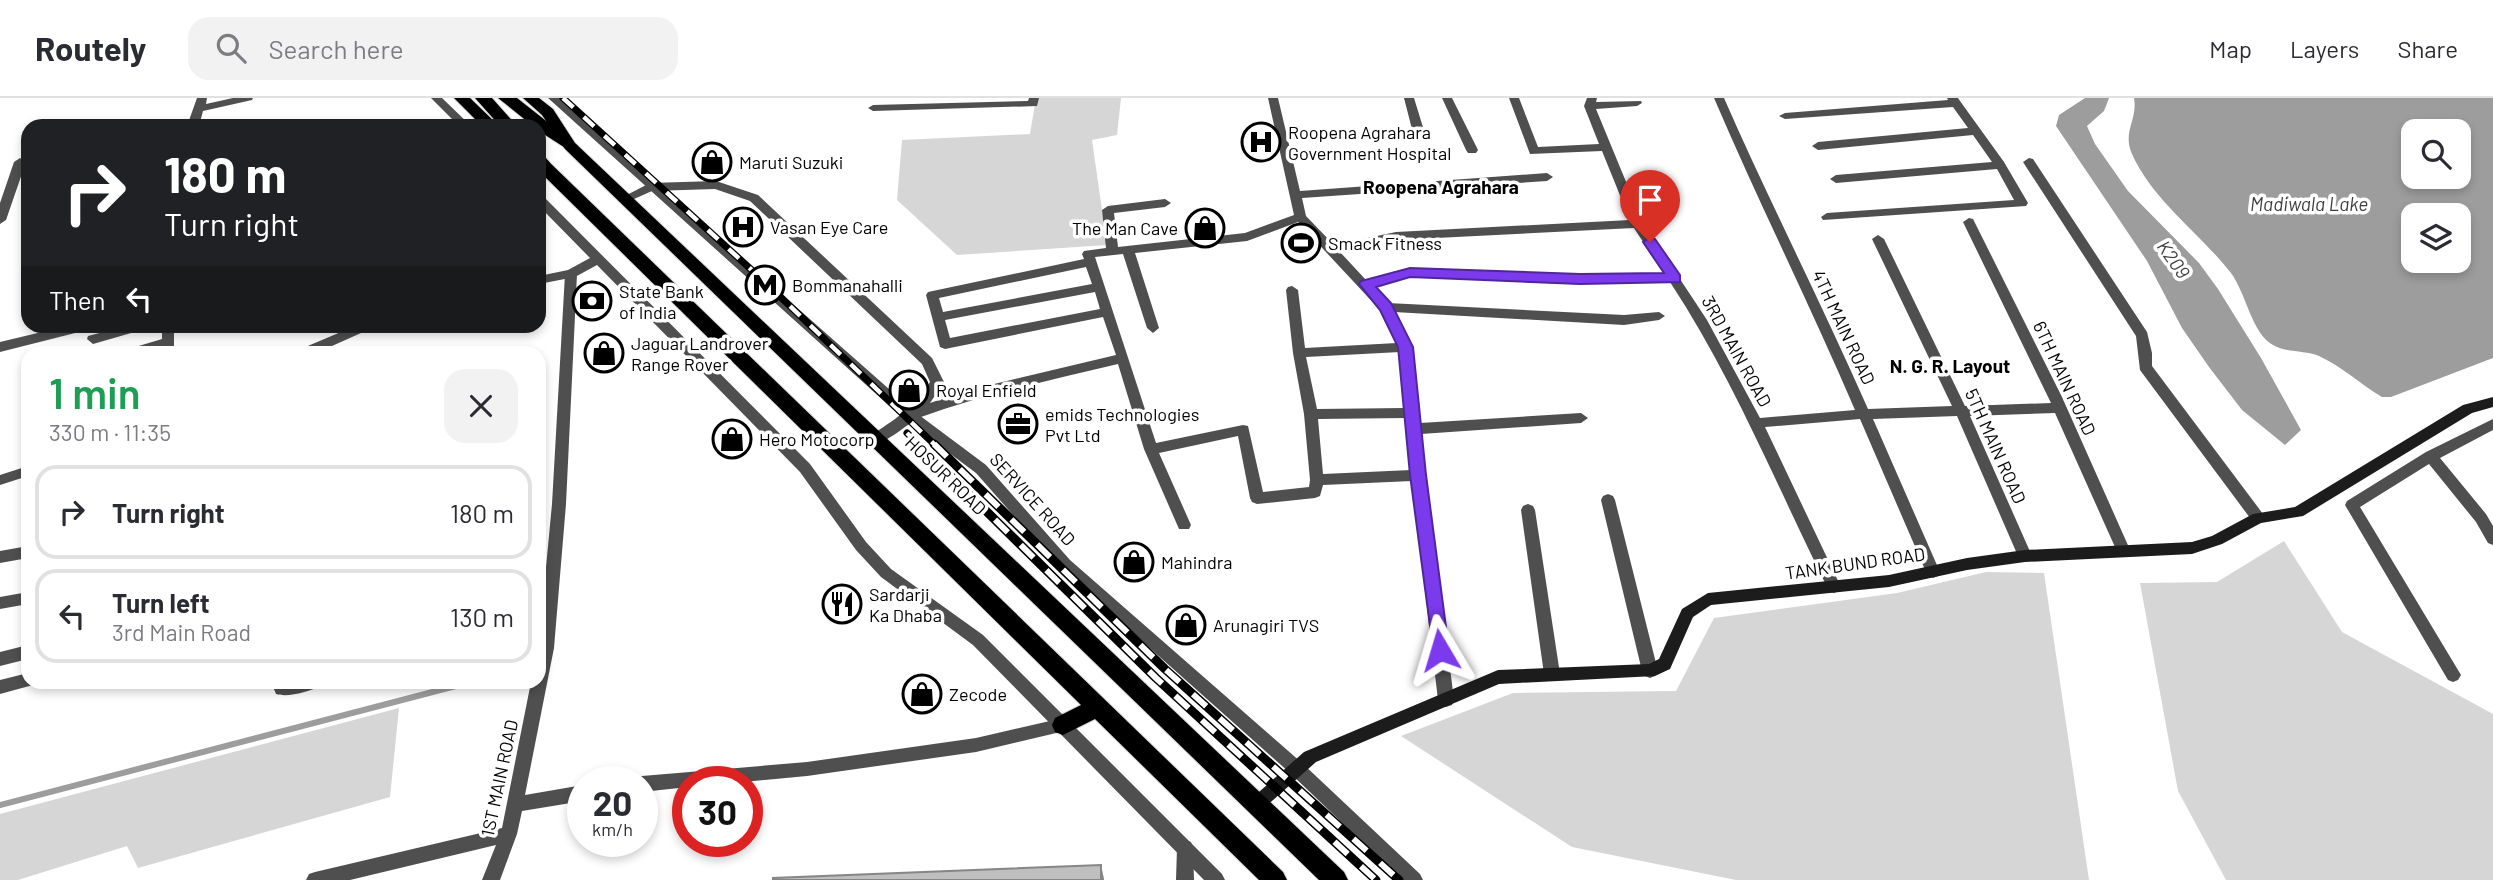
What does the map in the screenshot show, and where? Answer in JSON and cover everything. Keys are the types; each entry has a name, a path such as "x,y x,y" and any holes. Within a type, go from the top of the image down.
{"highway":[{"path":"461,98 484,119"},
{"path":"483,98 502,119"},
{"path":"506,98 534,119"},
{"name":"HOSUR ROAD","path":"530,98 548,112 570,146 1336,880"},
{"path":"546,128 570,146"},
{"path":"546,168 1275,880"},
{"path":"1063,725 1098,708"}],"main road":[{"name":"TANK BUND ROAD","path":"1650,671 1664,664 1687,613 1708,599 1889,581 2025,556 2192,548 2217,540 2258,518 2298,512 2468,410 2493,402"},
{"path":"1257,804 1310,757 1499,677 1650,671"}],"street":[{"path":"200,104 248,98"},
{"path":"436,98 458,119"},
{"name":"SERVICE ROAD","path":"553,98 650,187 910,415 981,469 1065,564 1296,768 1414,880"},
{"path":"873,108 1033,104 1034,98"},
{"path":"1273,98 1300,217 1385,307 1406,347 1418,475 1447,700"},
{"path":"1409,98 1420,137"},
{"path":"1447,98 1472,150"},
{"path":"1514,98 1534,150 1605,147"},
{"name":"4TH MAIN ROAD","path":"1719,98 1761,195 1822,318 1933,572"},
{"path":"1785,116 1954,101 2000,165 2022,203 1826,217"},
{"path":"1590,102 1637,103"},
{"name":"3RD MAIN ROAD","path":"1590,102 1605,147 1637,224 1703,323 1756,423 1834,587"},
{"path":"1818,146 1976,131"},
{"path":"0,220 20,162"},
{"path":"2029,162 2142,335 2146,353 2145,367 2258,518"},
{"path":"1836,179 2000,165"},
{"path":"1295,195 1547,177"},
{"path":"625,199 650,187 716,186 754,198 927,360 937,382 929,398 876,440"},
{"path":"1112,252 1108,210 1165,203"},
{"path":"546,206 805,468 861,546 886,573 978,640 1216,880"},
{"path":"1184,525 1151,449 1088,254 1247,237 1300,217"},
{"name":"6TH MAIN ROAD","path":"1969,222 2060,408 2124,552"},
{"path":"1332,250 1396,236 1637,224"},
{"name":"5TH MAIN ROAD","path":"1878,239 1961,411 2025,556"},
{"path":"1128,250 1153,328"},
{"path":"546,279 571,274 598,258"},
{"path":"1091,262 932,295 946,344 1108,312"},
{"path":"1366,284 1410,272 1580,279 1675,278"},
{"name":"1ST MAIN ROAD","path":"546,614 559,504 571,274"},
{"path":"938,317 1099,287"},
{"path":"1151,449 1243,430 1257,498 1315,492 1317,480 1311,414 1299,354 1292,290"},
{"path":"1385,307 1624,320 1659,316"},
{"path":"0,348 57,333"},
{"path":"93,339 115,333"},
{"path":"318,346 345,333"},
{"path":"1299,354 1406,347"},
{"path":"910,415 965,396 1123,358"},
{"path":"1756,423 1864,414 2060,408"},
{"path":"1311,414 1412,413"},
{"path":"1414,429 1581,418"},
{"path":"2453,676 2352,505 2431,456 2493,424"},
{"path":"2431,456 2480,518 2493,540"},
{"path":"0,481 21,474"},
{"path":"1317,480 1418,475"},
{"path":"1608,500 1650,671"},
{"path":"1528,510 1552,674"},
{"path":"0,557 21,553"},
{"path":"0,603 21,598"},
{"path":"0,659 21,654"},
{"path":"0,687 21,682"},
{"name":"1ST MAIN ROAD","path":"491,880 509,834 538,689"},
{"path":"658,783 807,769 976,745 1063,725"},
{"path":"515,804 567,796"},
{"path":"315,880 509,834"},
{"path":"1185,848 1185,880"}],"shaded area":[{"path":"1036,98 1121,98 1117,135 1092,140 1107,245 957,255 897,200 902,140 1030,134"},
{"path":"2284,541 2342,632 2493,714 2493,880 2226,880 2178,791 2140,583 2217,582"},
{"path":"1986,572 2044,573 2089,880 1736,880 1572,847 1401,736 1513,693 1676,691 1714,618 1897,593"},
{"path":"399,708 390,797 138,868 127,846 18,880 0,880 0,814"}],"water":[{"name":"K209","path":"2085,98 2109,98 2104,111 2087,126 2095,144 2128,191 2199,263 2261,358 2301,430 2285,445 2242,410 2209,367 2182,328 2147,261 2056,126 2059,115"},
{"name":"Madiwala Lake","path":"2134,98 2493,98 2493,358 2391,397 2382,397 2319,356 2273,345 2254,323 2231,273 2164,202 2141,171 2129,146"}],"building":[{"path":"1101,865 1101,880 773,880 773,878"}],"waterway":[{"path":"0,805 444,689"}],"railway":[{"path":"563,98 766,283 936,446"},
{"path":"907,433 918,444"},
{"path":"918,444 1156,678 1376,880"},
{"path":"934,444 1165,669 1399,880"}],"place":[{"name":"Roopena Agrahara Government Hospital","path":"1261,142"},
{"name":"Maruti Suzuki","path":"712,162"},
{"name":"Vasan Eye Care","path":"743,227"},
{"name":"The Man Cave","path":"1205,228"},
{"name":"Smack Fitness","path":"1301,243"},
{"name":"Bommanahalli","path":"765,285"},
{"name":"State Bank of India","path":"592,301"},
{"name":"Jaguar Landrover Range Rover","path":"604,353"},
{"name":"Royal Enfield","path":"909,390"},
{"name":"emids Technologies Pvt Ltd","path":"1018,424"},
{"name":"Hero Motocorp","path":"732,439"},
{"name":"Mahindra","path":"1134,562"},
{"name":"Sardarji Ka Dhaba","path":"842,604"},
{"name":"Arunagiri TVS","path":"1186,625"},
{"name":"Zecode","path":"922,694"}],"district":[{"name":"Roopena Agrahara","path":"1441,186"},
{"name":"N. G. R. Layout","path":"1950,365"}],"route":[{"path":"1440,650 1418,475 1406,347 1395,322 1366,284 1410,272 1580,279 1675,278 1650,242"}]}
